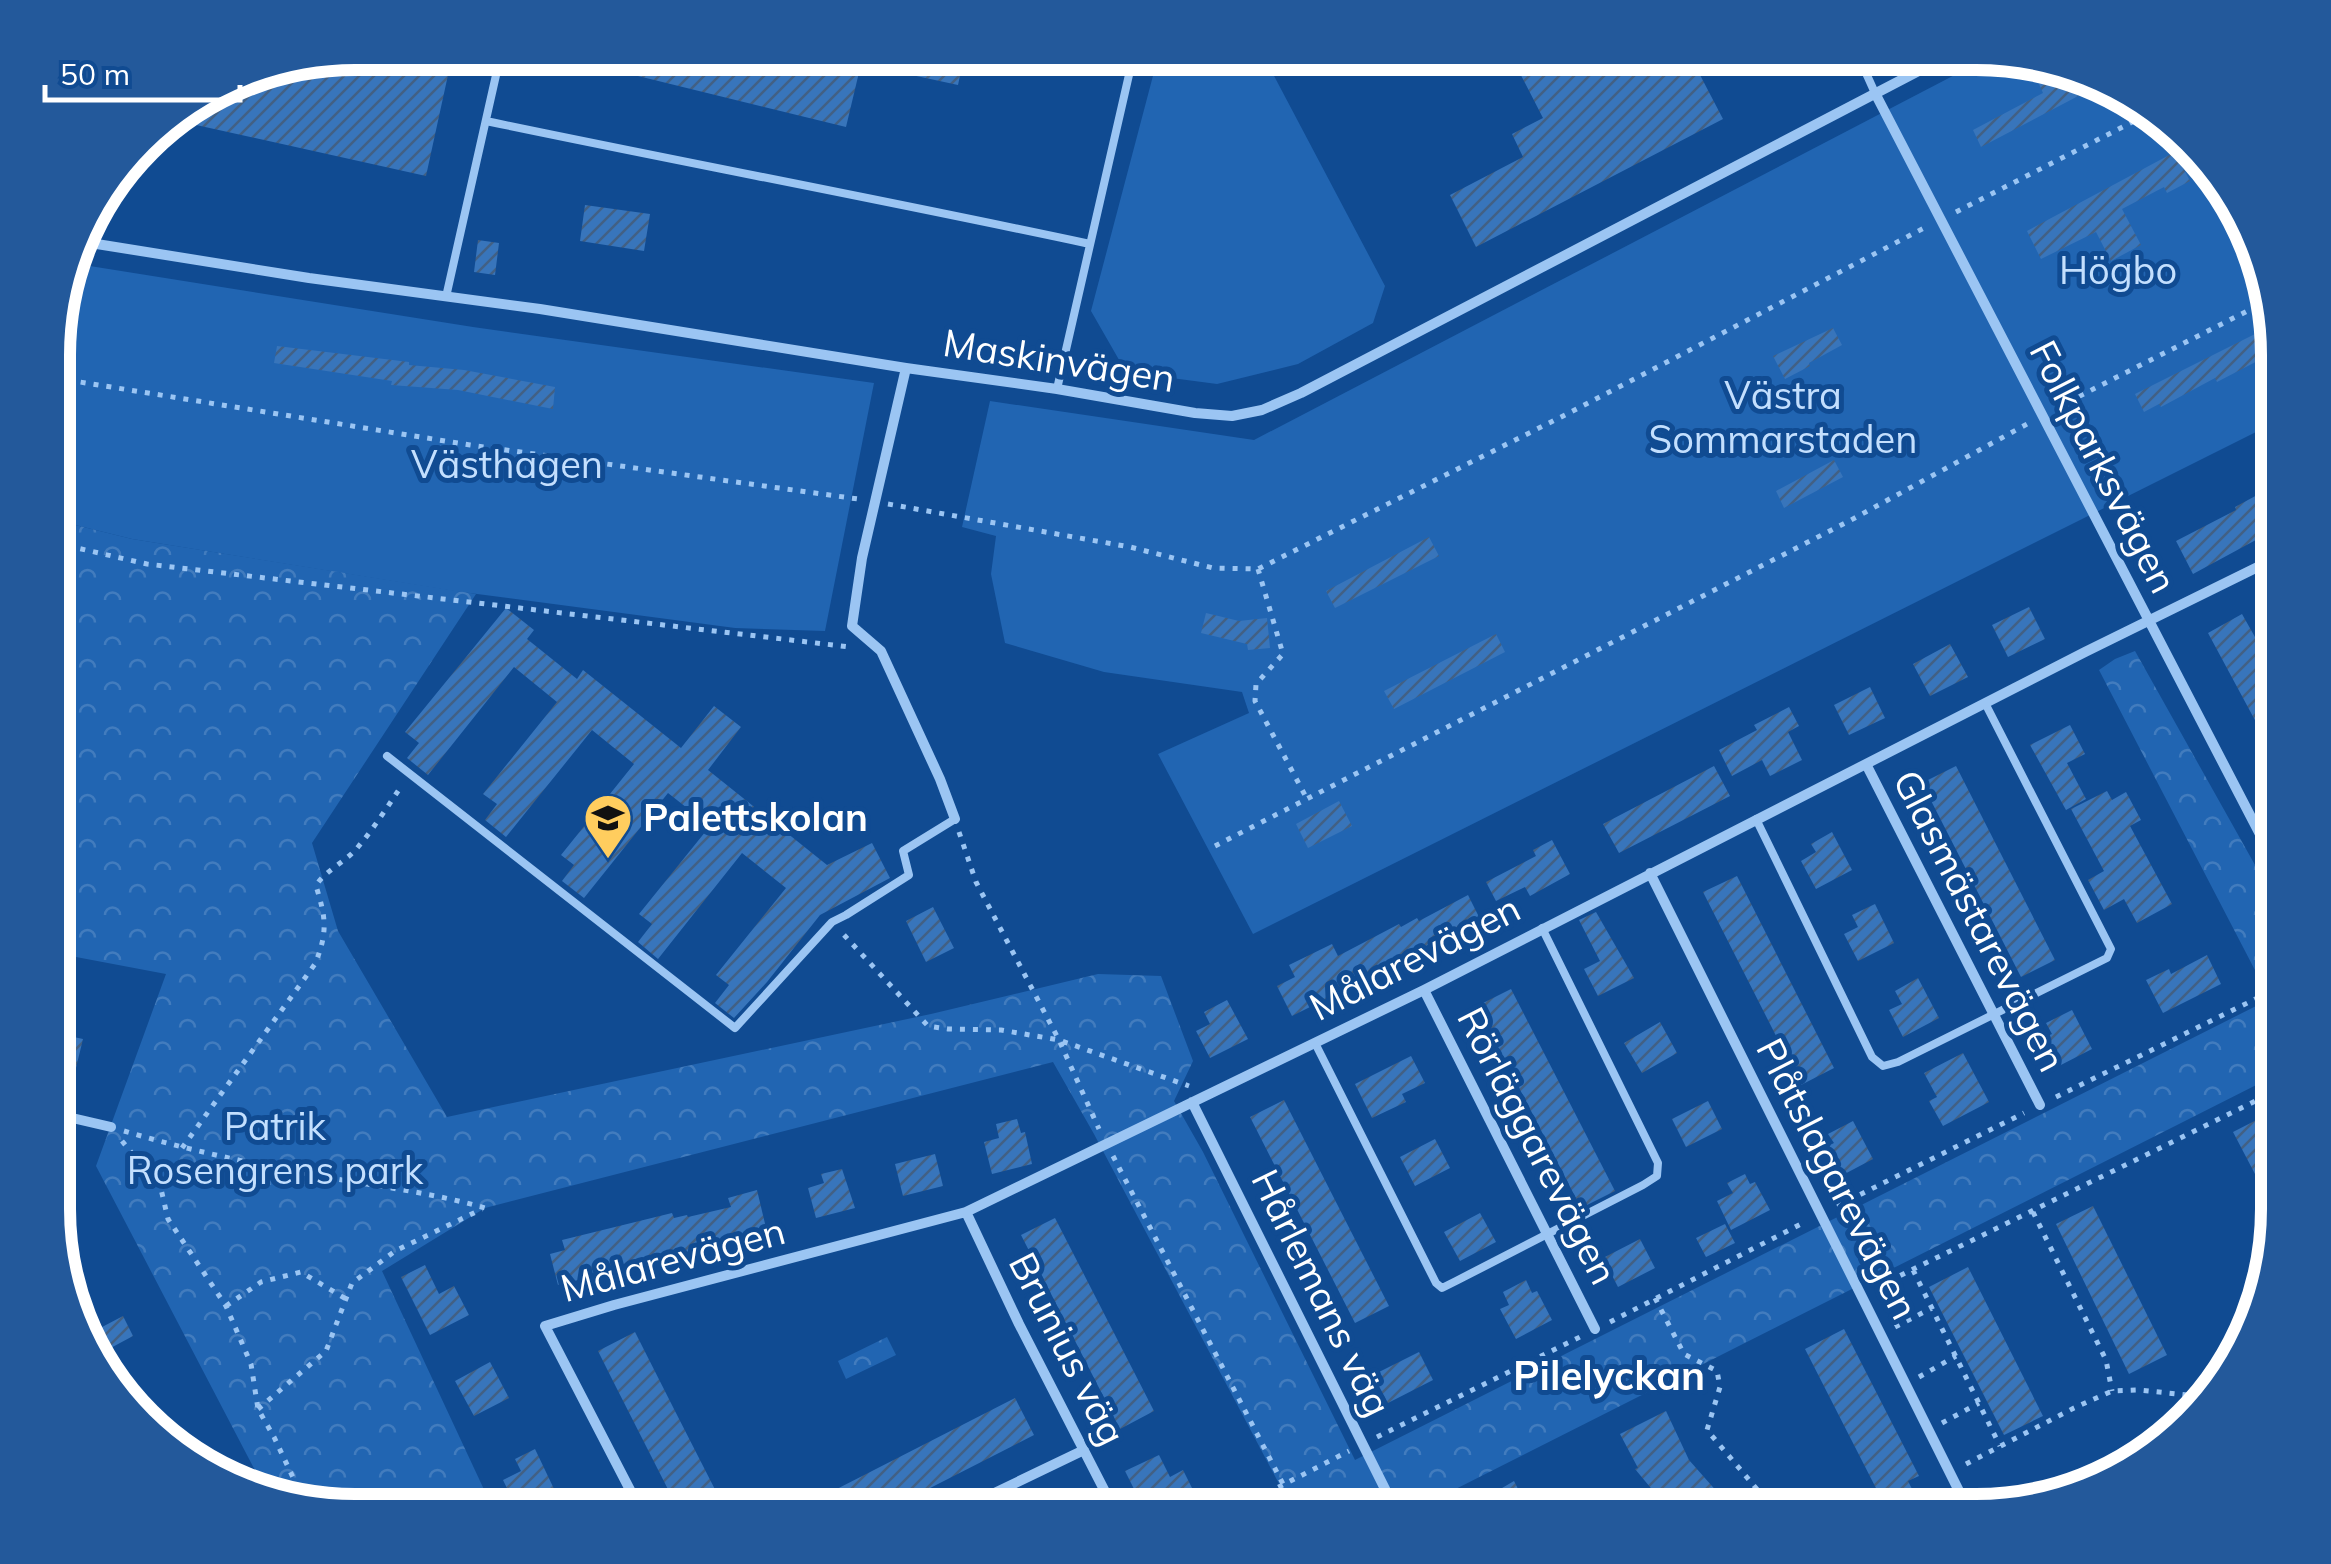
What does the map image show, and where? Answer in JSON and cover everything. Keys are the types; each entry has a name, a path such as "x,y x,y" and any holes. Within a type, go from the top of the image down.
{"street":[{"name":"Maskinvägen","path":"93,243 1232,416 1262,410 1301,394 1918,70"},
{"name":"Folkparksvägen","path":"1875,92 2260,834"},
{"path":"906,368 862,558 852,626 881,650 955,819"},
{"name":"Målarevägen","path":"632,1494 545,1326 966,1212 1424,990 2148,619 2260,566"},
{"name":"Glasmästarevägen","path":"1866,764 2040,1106"},
{"name":"Plåtslagarevägen","path":"1650,873 1960,1493"},
{"name":"Rörläggarevägen","path":"1424,990 1595,1329"},
{"name":"Hårlemans väg","path":"1192,1102 1387,1493"},
{"path":"70,1117 111,1127"},
{"name":"Brunius väg","path":"966,1212 1106,1494"},
{"path":"992,1494 1084,1450"}],"lane":[{"path":"446,296 497,70"},
{"path":"1057,388 1130,70"},
{"path":"1865,70 1875,92"},
{"path":"486,121 1090,244"},
{"path":"1756,819 1872,1056 1884,1066 2107,958 2111,949 1985,703"},
{"path":"386,756 735,1028 832,922 910,874 902,851 955,819"},
{"path":"1315,1042 1436,1283 1442,1288 1657,1176 1658,1163 1542,928"}],"path":[{"path":"70,380 470,445 874,502 1130,548 1213,568 1258,570 2137,120"},
{"path":"1215,846 2257,307"},
{"path":"70,546 147,564 881,650"},
{"path":"1258,570 1283,654 1256,684 1255,701 1307,799"},
{"path":"182,1148 315,964 322,947 325,914 316,886 320,878 357,848 410,774"},
{"path":"832,922 928,1026 1002,1030 1059,1040 1209,1094"},
{"path":"1266,1493 2260,997"},
{"path":"1861,1295 2260,1098"},
{"path":"111,1127 182,1148 485,1208 395,1251 352,1282 326,1351 258,1408"},
{"path":"111,1127 161,1190 168,1219 226,1306 251,1364 258,1408 298,1489"},
{"path":"2032,1210 2106,1360 2112,1391"},
{"path":"1913,1269 2000,1446"},
{"path":"226,1306 262,1282 301,1272 346,1298"},
{"path":"1656,1298 1684,1354 1718,1371 1720,1387 1707,1430 1760,1493"},
{"path":"1881,1334 1932,1308"},
{"path":"1906,1384 1956,1356"},
{"path":"1950,1472 2112,1391 2192,1395"},
{"path":"1929,1430 1979,1403"}],"green space":[{"path":"1155,70 1271,70 1385,286 1373,323 1298,364 1217,384 1126,372 1091,311"},
{"name":"Västra Sommarstaden","path":"1964,70 2013,72 2068,85 2102,99 2164,141 2190,167 2223,212 2251,281 2259,318 2260,430 1253,934 1158,754 1249,713 1242,692 1104,672 1005,643 991,574 996,536 962,527 990,401 1254,440"},
{"name":"Västhagen","path":"84,265 473,327 874,383 825,631 735,628 454,591 132,539 70,524 72,318"},
{"name":"Patrik Rosengrens park","path":"70,524 132,539 476,594 312,843 338,931 447,1117 931,1014 1098,974 1161,976 1193,1061 1174,1101 1355,1460 2260,1004 2260,1083 1447,1493 1284,1493 1053,1062 485,1208 382,1271 486,1494 355,1494 299,1489 259,1477 96,1166 166,974 70,956"},
{"name":"Patrik Rosengrens park","path":"2135,651 2260,874 2260,980 2099,670"},
{"path":"887,1337 896,1355 846,1379 838,1361"}],"building":[{"path":"355,70 449,70 426,176 190,124 229,99 299,75"},
{"path":"614,70 860,70 846,127"},
{"path":"889,70 961,70 958,85"},
{"path":"1518,70 1697,70 1723,119 1476,247 1450,195 1523,157 1512,134 1543,118"},
{"path":"2048,79 2085,92 1981,147 1973,130 2043,93 2039,84"},
{"path":"2175,152 2190,181 2167,193 2164,187 2122,209 2141,245 2111,261 2096,232 2041,259 2027,231"},
{"path":"585,205 650,214 644,251 580,241"},
{"path":"478,240 499,243 495,275 474,272"},
{"path":"1833,328 1842,345 1785,379 1773,356"},
{"path":"2257,333 2260,338 2260,360 2161,407 2159,404 2144,412 2135,394"},
{"path":"277,346 464,370 555,387 553,409 458,390 391,385 392,381 274,363"},
{"path":"1834,460 1843,477 1784,508 1776,491"},
{"path":"2260,493 2260,538 2193,574 2176,541 2236,510 2235,507"},
{"path":"1429,537 1439,556 1335,608 1326,591"},
{"path":"2029,607 2045,639 2008,657 1992,625"},
{"path":"506,608 534,630 527,639 577,679 583,670 681,748 714,706 741,727 708,770 827,865 872,843 890,878 820,915 734,1018 715,1003 729,985 716,975 786,888 742,853 658,959 638,942 652,924 639,914 710,826 668,793 584,898 562,881 574,865 561,855 634,764 592,730 506,837 485,820 497,804 483,794 557,702 514,667 428,775 407,758 419,743 405,732"},
{"path":"1206,613 1239,621 1267,618 1270,648 1248,650 1247,644 1201,633"},
{"path":"2242,614 2260,646 2260,730 2208,633"},
{"path":"1496,634 1505,652 1394,709 1384,691"},
{"path":"1950,644 1968,677 1930,696 1913,664"},
{"path":"1870,687 1885,718 1849,735 1834,705"},
{"path":"1789,707 1799,726 1788,732 1802,760 1770,776 1762,760 1732,776 1719,750"},
{"path":"2070,725 2085,754 2067,763 2086,799 2066,810 2030,745"},
{"path":"1714,766 1730,796 1619,853 1603,824"},
{"path":"1956,766 2055,960 2021,977 1922,783"},
{"path":"2107,791 2112,800 2126,792 2141,820 2130,826 2172,904 2137,923 2124,899 2104,910 2088,880 2104,871 2071,809"},
{"path":"1339,801 1352,826 1308,848 1296,824"},
{"path":"1832,832 1852,870 1816,889 1801,861 1816,852 1811,844"},
{"path":"1552,840 1570,874 1530,896 1525,887 1496,901 1486,882 1536,856 1533,850"},
{"path":"1737,876 1834,1068 1801,1085 1703,892"},
{"path":"1468,895 1479,917 1371,976 1369,972 1326,993 1328,998 1292,1016 1277,986 1295,977 1289,965 1332,944 1338,956 1399,924 1401,927 1417,918 1419,921"},
{"path":"1875,904 1894,943 1858,961 1844,934 1858,927 1852,915"},
{"path":"933,907 954,948 926,962 906,921"},
{"path":"1596,912 1634,978 1598,996 1584,969 1600,961 1579,920"},
{"path":"2207,955 2221,984 2163,1013 2146,980 2169,969 2171,974"},
{"path":"1918,978 1939,1018 1903,1037 1889,1010 1902,1004 1895,991"},
{"path":"1511,989 1615,1191 1581,1208 1477,1006"},
{"path":"1227,1000 1248,1039 1210,1058 1196,1031 1210,1024 1204,1012"},
{"path":"2072,1010 2092,1049 2057,1067 2043,1038 2052,1034 2046,1023"},
{"path":"1660,1022 1677,1053 1642,1073 1624,1043"},
{"path":"70,1036 83,1039 75,1072 70,1071"},
{"path":"1963,1053 1989,1102 1943,1126 1929,1101 1937,1097 1924,1073"},
{"path":"1411,1056 1425,1083 1402,1094 1406,1102 1372,1118 1355,1084"},
{"path":"1284,1100 1389,1306 1355,1323 1250,1117"},
{"path":"1708,1101 1722,1129 1686,1147 1672,1119"},
{"path":"2260,1118 2260,1184 2233,1132"},
{"path":"1017,1119 1021,1133 1025,1132 1032,1164 992,1174 984,1142 999,1138 996,1124"},
{"path":"1853,1121 1873,1159 1837,1178 1822,1149 1834,1143 1828,1134"},
{"path":"1435,1139 1450,1168 1415,1186 1400,1157"},
{"path":"935,1154 943,1186 903,1196 895,1164"},
{"path":"842,1169 855,1208 816,1218 808,1188 824,1183 821,1174"},
{"path":"1745,1174 1750,1184 1755,1182 1770,1210 1731,1230 1717,1201 1733,1193 1727,1183"},
{"path":"757,1190 767,1232 597,1271 598,1275 558,1285 550,1254 565,1250 562,1240 672,1213 674,1218 688,1217 731,1207 728,1198"},
{"path":"2093,1206 2167,1355 2129,1374 2056,1224"},
{"path":"1480,1213 1496,1242 1460,1261 1444,1232"},
{"path":"1055,1218 1154,1411 1120,1429 1021,1235"},
{"path":"1725,1224 1735,1243 1706,1257 1696,1238"},
{"path":"1640,1239 1655,1268 1618,1287 1603,1258"},
{"path":"425,1265 439,1294 454,1286 469,1315 430,1335 401,1277"},
{"path":"1968,1267 2043,1416 2004,1435 1929,1287"},
{"path":"1526,1280 1532,1293 1537,1291 1552,1320 1516,1339 1500,1309 1509,1305 1503,1292"},
{"path":"123,1316 133,1336 108,1350 97,1330"},
{"path":"1844,1329 1919,1476 1908,1481 1914,1493 1879,1493 1805,1349"},
{"path":"635,1332 717,1494 670,1494 598,1351"},
{"path":"1419,1352 1433,1380 1388,1403 1373,1375"},
{"path":"490,1362 509,1398 474,1416 455,1381"},
{"path":"1015,1398 1034,1435 919,1494 828,1494"},
{"path":"1666,1411 1689,1460 1718,1493 1655,1493 1635,1469 1638,1468 1620,1434"},
{"path":"535,1449 555,1491 510,1494 503,1480 521,1471 515,1459"},
{"path":"1159,1455 1170,1477 1183,1470 1195,1493 1136,1494 1125,1471"},
{"path":"1514,1481 1520,1493 1493,1493"}],"place":[{"name":"Palettskolan","path":"608,860"}],"district":[{"name":"Pilelyckan","path":"1609,1376"}],"park label":[{"name":"Högbo","path":"2118,271"}]}
